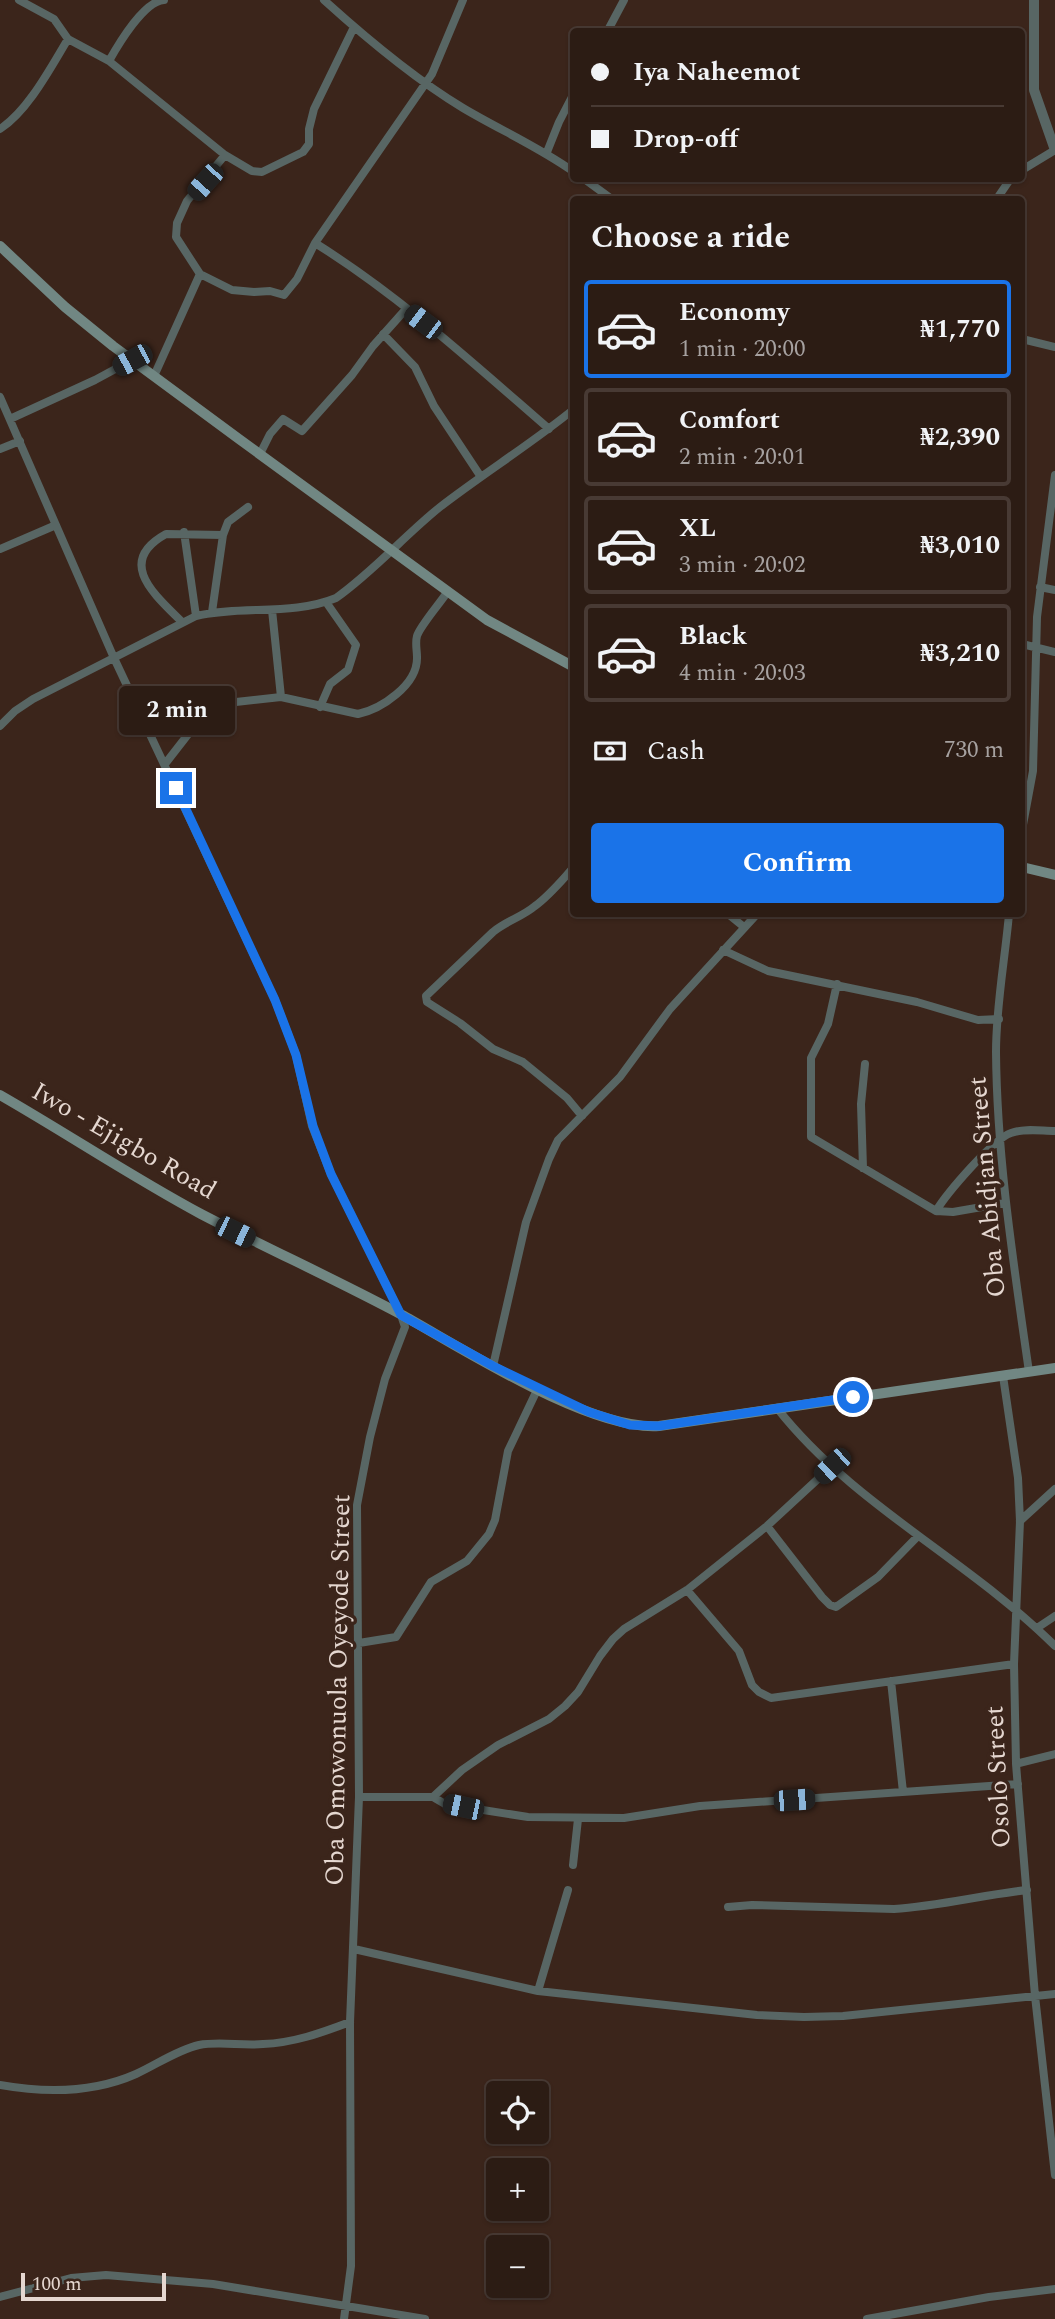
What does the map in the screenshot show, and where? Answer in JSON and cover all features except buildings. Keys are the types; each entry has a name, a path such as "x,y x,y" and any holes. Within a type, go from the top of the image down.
{"main road":[{"path":"0,246 65,307 132,360 448,591 512,635 570,665"},
{"path":"1025,868 1055,875"},
{"name":"Iwo - Ejigbo Road","path":"0,1096 207,1217 401,1315 493,1366 589,1412 630,1425 647,1427 1055,1368"}],"street":[{"path":"19,0 54,19 68,39 108,61 225,155 251,171 262,172 303,152 309,144 314,108 354,27"},
{"path":"108,61 127,31 149,7 157,0 164,0"},
{"path":"324,0 354,27 466,110 547,152 570,169"},
{"path":"225,155 187,201 175,230 184,251 200,274 232,290 270,291 284,295 297,279 315,243 426,82 438,61 463,0"},
{"path":"609,28 624,0"},
{"path":"1025,168 1055,150 1034,90 1034,0"},
{"path":"0,129 16,116 68,39"},
{"path":"547,152 570,101"},
{"path":"588,182 608,196"},
{"path":"315,243 375,284 456,348 549,429"},
{"path":"154,376 200,274"},
{"path":"260,454 270,434 283,419 302,430 406,309"},
{"path":"383,334 415,367 434,406 481,477"},
{"path":"1025,340 1055,347"},
{"path":"10,419 96,380 132,360"},
{"path":"0,397 114,658 275,1000 296,1055 313,1126 331,1174 401,1315"},
{"path":"0,726 33,699 196,616 212,612 272,610 326,602 345,592 423,521 570,412"},
{"path":"0,449 20,442"},
{"path":"1025,814 1035,745 1035,648 1040,587 1055,475"},
{"path":"212,612 223,535 228,522 248,507"},
{"path":"0,549 56,525"},
{"path":"182,622 152,592 145,581 140,561 144,552 166,534 184,532 223,535"},
{"path":"184,532 196,616"},
{"path":"1040,587 1055,590"},
{"path":"164,764 205,715 227,703 281,697 358,714 367,712 393,696 413,675 419,631 448,591"},
{"path":"320,707 330,684 348,670 356,645 326,602"},
{"path":"272,610 281,697"},
{"path":"1025,646 1055,652"},
{"path":"570,871 547,897 493,932 426,996 427,1002 493,1049 523,1062 566,1098 582,1116"},
{"path":"732,917 744,927"},
{"path":"493,1366 526,1222 558,1140 620,1076 670,1009 754,917"},
{"name":"Oba Abidjan Street","path":"1009,917 996,1049 998,1139 1029,1372"},
{"path":"723,950 768,971 917,1002 978,1020 999,1019"},
{"path":"837,984 828,1024 811,1058 809,1134 814,1140 936,1211 953,1212 1005,1203"},
{"path":"863,1168 861,1104 865,1064"},
{"path":"936,1211 956,1182 998,1139 1020,1130 1055,1131"},
{"name":"Oba Omowonuola Oyeyode Street","path":"344,2319 351,2266 350,2022 359,1797 357,1505 385,1379 405,1327 401,1315"},
{"name":"Osolo Street","path":"1003,1376 1018,1478 1020,1521 1014,1664 1016,1764 1035,1996 1055,2175"},
{"path":"359,1643 396,1637 431,1583 467,1561 489,1534 495,1520 508,1451 538,1388"},
{"path":"777,1408 799,1436 832,1466 918,1536 1016,1610 1055,1646"},
{"path":"432,1797 462,1770 498,1745 549,1720 578,1692 600,1656 624,1629 687,1590 767,1526 832,1466"},
{"path":"1020,1521 1055,1489"},
{"path":"767,1526 822,1597 830,1605 836,1606 878,1577 909,1549 918,1536"},
{"path":"687,1590 739,1651 752,1685 771,1698 1014,1664"},
{"path":"1037,1628 1055,1616"},
{"path":"891,1681 903,1792"},
{"path":"1016,1764 1055,1754"},
{"path":"359,1797 432,1797 445,1804 528,1817 631,1818 700,1806 1018,1784"},
{"path":"573,1865 578,1819"},
{"path":"538,1991 568,1890"},
{"path":"728,1907 752,1905 917,1908 976,1896 1027,1890"},
{"path":"354,1949 538,1991 757,2015 843,2016 1055,1994"},
{"path":"0,2085 35,2091 98,2087 127,2078 189,2048 217,2044 276,2043 316,2035 350,2022"},
{"path":"0,2297 71,2278 106,2275 213,2284 425,2319"},
{"path":"867,2319 989,2297 1055,2289"}],"route":[{"path":"176,788 275,1000 296,1055 313,1126 331,1174 401,1315 552,1395 589,1412 630,1425 659,1426 853,1397"}]}
